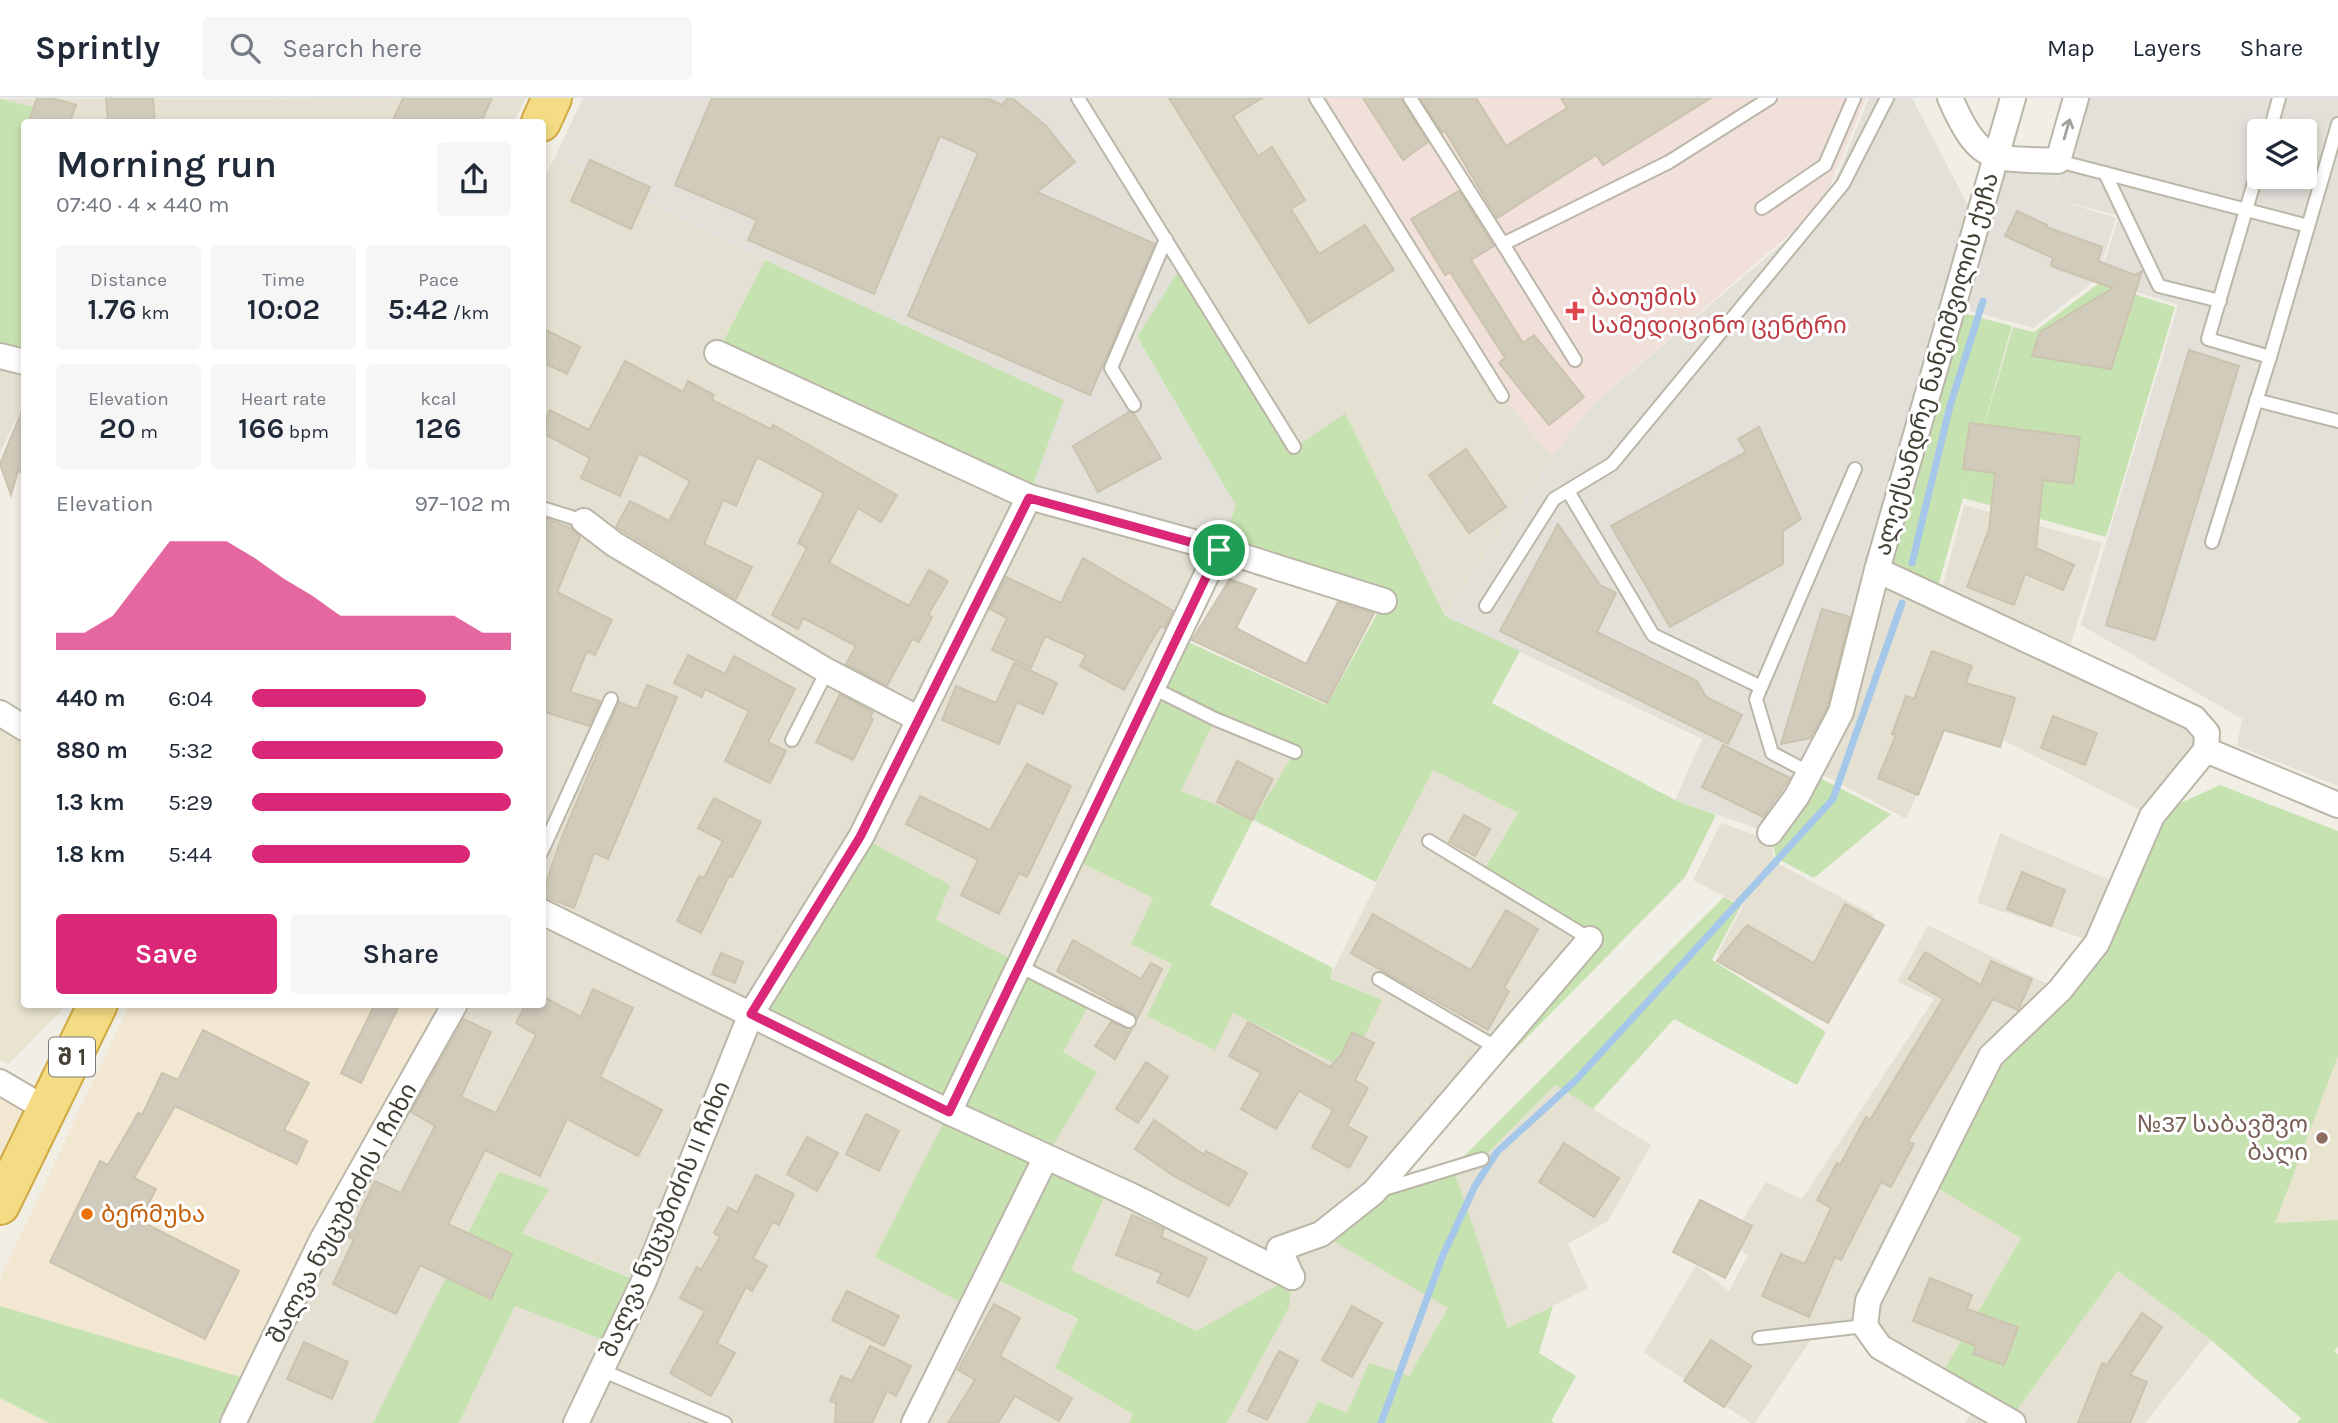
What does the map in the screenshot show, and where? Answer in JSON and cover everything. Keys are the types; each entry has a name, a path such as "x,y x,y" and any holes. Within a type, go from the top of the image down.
{"highway":[{"path":"542,119 552,98"},
{"name":"შ 1","path":"0,1205 96,1008"}],"street":[{"path":"1950,98 1966,134 1994,159 2058,161 2076,98"},
{"name":"ალექსანდრე ნანეიშვილის ქუჩა","path":"1770,833 1797,796 1841,712 1878,570 2013,98"},
{"path":"717,353 1029,498 1219,550 1384,601"},
{"path":"0,356 21,361"},
{"name":"შალვა ნუცუბიძის II ჩიხი","path":"576,1423 643,1283 751,1014 860,837 1029,498"},
{"path":"584,521 614,544 827,671 919,719"},
{"path":"949,1112 1219,550"},
{"name":"ალექსანდრე ნანეიშვილის ქუჩა","path":"1878,570 2194,718 2207,733 2207,750"},
{"path":"0,713 21,725"},
{"path":"2013,1423 1880,1347 1865,1326 1868,1301 1991,1056 2060,990 2097,943 2152,816 2207,750 2338,805"},
{"path":"546,914 949,1112 1134,1197 1292,1277 1279,1249 1321,1234 1374,1192 1590,939"},
{"name":"შალვა ნუცუბიძის I ჩიხი","path":"233,1423 322,1240 453,1008"},
{"path":"0,1082 46,1109"},
{"path":"914,1423 1046,1157"}],"lane":[{"path":"1078,98 1294,447"},
{"path":"1315,98 1502,396"},
{"path":"1410,98 1575,360"},
{"path":"1503,244 1669,162 1770,98"},
{"path":"1762,208 1825,165 1854,98"},
{"path":"1486,606 1555,499 1612,464 1843,184 1887,98"},
{"path":"2273,119 2279,98"},
{"path":"2212,542 2270,357 2338,124"},
{"path":"2058,161 2308,226"},
{"path":"2105,173 2159,286 2220,301"},
{"path":"2252,189 2208,340 2270,357"},
{"path":"1134,405 1111,368 1166,239"},
{"path":"2256,400 2338,421"},
{"path":"1810,773 1772,753 1756,699 1855,469"},
{"path":"1568,491 1653,635 1761,687"},
{"path":"546,509 584,521"},
{"path":"792,740 827,671"},
{"path":"1153,688 1215,719 1295,752"},
{"path":"546,842 611,699"},
{"path":"1429,841 1590,939"},
{"path":"1019,966 1129,1021"},
{"path":"1379,979 1497,1048"},
{"path":"1374,1192 1482,1159"},
{"path":"1759,1338 1865,1326"},
{"path":"601,1370 725,1423"}],"shaded area":[{"path":"526,98 516,119 58,119 59,113 0,99"},
{"path":"583,98 1078,98 1182,265 1137,338 1236,506 1219,549 1029,497 1064,400 765,260 555,157"},
{"path":"1078,98 1316,98 1502,395 1552,457 1445,616 1345,413 1294,447"},
{"name":"ბათუმის სამედიცინო ცენტრი","path":"1316,98 1866,98 1828,190 1799,226 1592,405 1552,457 1502,395"},
{"path":"1869,98 1912,98 1971,211 1841,712 1770,833 1675,800 1702,739 1445,616 1552,457 1592,405 1801,228 1831,191"},
{"path":"2078,98 2338,98 2338,786 2237,746 2242,719 2081,625 2178,305 2099,280 2119,216 2055,199 2116,218 2097,279 2033,328 1956,307 1996,163 2058,165 2057,189 2060,161"},
{"path":"555,157 765,260 717,352 1029,497 1219,549 1071,858 1153,898 1172,964 1147,1017 1382,1001 1330,977 1433,769 1518,813 1482,872 1590,939 1322,1234 1449,1307 1409,1376 1347,1413 1318,1401 1307,1423 1227,1423 1288,1307 1197,1331 1071,1270 1110,1187 1046,1157 1097,1072 1062,1052 1019,966 935,920 861,837 949,1112 988,1275 1078,1320 1055,1368 1133,1414 1129,1423 459,1423 515,1306 614,1344 643,1282 522,1233 500,1173 373,1423 233,1423 453,1008 546,1008 546,174"},
{"path":"0,356 21,361 21,409 0,453"},
{"path":"1964,505 2102,543 2067,656 1940,596"},
{"path":"1880,576 2191,721 2202,749 2148,814 1952,714 1906,819 1816,771"},
{"path":"1215,719 1295,752 1253,820 1180,791"},
{"path":"0,725 21,737 21,1008 64,1008 9,1064 0,1060"},
{"path":"1721,823 1770,840 1775,862 1874,915 1821,1020 1717,955 1743,906 1693,880"},
{"path":"2000,833 2122,885 2097,943 1977,903"},
{"path":"1928,925 2060,990 1927,1182 2021,1238 1938,1380 1865,1326 1816,1332 1755,1423 1751,1423 1644,1353 1696,1265 1729,1291 1748,1255 1728,1243 1766,1182 1802,1199 1934,999 1897,982"},
{"path":"128,1008 453,1008 254,1381 0,1306 0,1279"},
{"name":"№37 საბავშვო ბაღი","path":"2338,1056 2338,1220 2274,1224"},
{"path":"1555,1085 1651,1145 1608,1221 1568,1244 1588,1288 1508,1329 1452,1168 1482,1159"},
{"path":"0,1089 24,1106 0,1155"},
{"path":"2118,1271 2211,1340 2145,1423 1965,1423 1978,1403 2009,1421"},
{"path":"0,1398 49,1423 0,1423"}],"green space":[{"path":"0,99 59,113 58,119 21,119 21,361 0,356"},
{"path":"765,260 1064,400 1029,497 717,353"},
{"path":"1182,265 1295,447 1345,413 1445,616 1520,651 1492,703 1675,800 1716,815 1685,877 1376,1191 1452,1168 1724,897 1741,906 1712,960 1826,1032 1797,1085 1674,1019 1593,1109 1555,1085 1482,1159 1453,1168 1508,1328 1553,1306 1539,1353 1576,1376 1551,1421 1555,1423 1307,1423 1318,1401 1347,1413 1369,1363 1409,1376 1448,1308 1321,1234 1590,939 1482,873 1518,813 1433,770 1376,882 1253,820 1210,905 1333,968 1330,978 1382,1000 1348,1070 1233,1013 1215,1050 1147,1016 1172,964 1131,944 1153,898 1071,858 1177,637 1327,705 1384,601 1219,549 1236,506 1137,337","holes":["1215,719 1295,752 1253,819 1181,791"]},
{"path":"2099,283 2175,307 2106,537 1963,498 2013,327 2034,332"},
{"path":"1952,310 2012,326 1935,597 1877,570"},
{"path":"1810,773 1891,814 1814,878 1776,858 1770,833"},
{"path":"2220,785 2338,831 2338,1056 2275,1223 2338,1220 2338,1347 2334,1351 2338,1354 2338,1423 2297,1423 2301,1418 2211,1340 2118,1271 2009,1421 1938,1380 2021,1238 1927,1182 1991,1056 2060,990 2152,816"},
{"path":"861,837 950,885 936,920 1091,1001 1063,1052 1097,1072 1046,1157 1110,1186 1071,1270 1197,1331 1292,1277 1289,1307 1227,1423 1129,1423 1133,1414 1055,1368 1078,1319 988,1275 971,1308 875,1257 949,1112 751,1014"},
{"path":"499,1172 549,1189 522,1233 643,1283 614,1344 515,1306 459,1423 373,1423"},
{"path":"0,1306 254,1381 233,1423 49,1423 0,1398"}],"building":[{"path":"37,98 52,98 76,105 71,119 30,119"},
{"path":"106,98 153,98 155,119 108,119"},
{"path":"403,98 492,98 482,119 393,119"},
{"path":"712,98 987,98 1002,105 1008,98 1012,98 1046,126 1075,162 1037,192 1155,244 1090,395 908,316 978,153 940,136 874,294 748,240 757,220 675,185"},
{"path":"1169,98 1262,98 1233,116 1258,156 1272,147 1305,200 1291,209 1319,254 1365,225 1394,270 1309,323"},
{"path":"1363,98 1401,98 1428,142 1403,160"},
{"path":"1420,98 1476,98 1506,146 1567,108 1561,98 1711,98 1603,165 1596,155 1497,218 1445,131 1442,132"},
{"path":"590,160 650,187 631,229 571,201"},
{"path":"1459,191 1494,246 1471,260 1523,343 1534,335 1584,397 1549,425 1499,363 1505,358 1450,272 1445,275 1411,219"},
{"path":"2017,211 2047,225 2046,227 2102,247 2098,261 2135,275 2142,271 2111,369 2032,356 2040,332 2113,288 2051,266 2053,258 2005,236"},
{"path":"546,330 580,347 567,374 546,364"},
{"path":"2189,350 2239,366 2155,640 2106,625"},
{"path":"625,361 683,392 688,381 714,395 712,400 771,429 773,425 897,495 881,522 858,508 829,563 909,606 929,570 948,581 928,615 932,617 919,642 912,639 887,686 846,664 856,646 803,618 798,629 772,615 807,548 798,543 824,493 757,457 736,506 723,500 704,544 752,567 736,599 616,527 630,501 669,521 690,481 639,453 620,496 581,478 590,458 546,435 546,418 550,410 589,430"},
{"path":"1129,412 1134,414 1161,458 1098,492 1073,446"},
{"path":"21,413 21,472 18,471 11,495 0,464"},
{"path":"1970,423 2080,437 2073,484 2043,480 2036,548 2074,565 2063,590 2025,574 2014,605 1967,587 1989,529 1995,473 1963,469"},
{"path":"1759,427 1801,519 1783,531 1783,564 1670,627 1611,526 1746,452 1738,439"},
{"path":"1466,449 1506,507 1469,533 1429,475"},
{"path":"546,519 571,528 580,537 557,592 612,620 595,655 587,651 570,692 600,701 589,726 546,712"},
{"path":"1558,524 1600,585 1616,593 1597,632 1697,681 1706,697 1742,715 1728,744 1500,631"},
{"path":"1083,558 1173,611 1165,628 1161,626 1149,645 1124,690 1080,666 1086,655 1045,636 1031,668 992,650 1007,618 990,609 1006,577 1061,603"},
{"path":"1230,579 1256,589 1236,628 1306,664 1338,602 1374,613 1327,703 1192,640"},
{"path":"1822,609 1850,617 1827,707 1810,738 1781,744"},
{"path":"1932,651 1972,666 1966,683 2015,698 2000,747 1944,730 1918,795 1878,778 1896,735 1892,734 1906,696 1914,699"},
{"path":"688,655 725,674 734,656 795,689 768,742 786,751 770,783 725,761 749,711 705,689 702,697 674,683"},
{"path":"1014,663 1057,683 1043,714 1017,702 999,744 942,720 956,686 996,703"},
{"path":"647,685 677,697 608,859 594,853 574,908 546,898 546,884 561,839 619,702 637,709"},
{"path":"840,694 873,712 870,717 873,719 853,760 816,742"},
{"path":"2053,716 2097,733 2085,765 2041,748"},
{"path":"1723,745 1790,778 1763,817 1702,787"},
{"path":"1237,761 1273,779 1252,820 1217,802"},
{"path":"1027,764 1071,786 1027,877 1019,873 999,914 961,895 978,860 906,824 920,796 990,830"},
{"path":"714,798 761,822 732,877 729,876 701,933 677,921 699,876 704,878 723,841 698,828"},
{"path":"1464,815 1490,829 1475,856 1449,842"},
{"path":"2022,872 2065,890 2051,926 2007,909"},
{"path":"1845,904 1884,925 1828,1023 1717,961 1747,925 1814,963"},
{"path":"1506,910 1538,929 1504,988 1509,991 1488,1030 1351,953 1373,914 1471,970"},
{"path":"1073,940 1141,979 1151,963 1162,969 1137,1019 1117,1004 1057,971"},
{"path":"1925,952 1981,985 1991,961 2032,979 2018,1010 1993,999 1908,1141 1914,1144 1891,1187 1881,1182 1841,1260 1835,1257 1809,1317 1762,1296 1781,1254 1805,1264 1831,1208 1817,1200 1837,1163 1840,1165 1866,1117 1870,1120 1943,999 1909,979"},
{"path":"721,953 743,962 735,983 712,974"},
{"path":"593,989 633,1008 600,1077 662,1110 638,1156 567,1119 540,1176 485,1150 448,1224 512,1254 491,1299 420,1265 396,1314 333,1284 354,1239 348,1237 375,1181 401,1193 435,1126 411,1112 464,1019 491,1032 461,1097 496,1113 536,1035 516,1023 524,1008 546,1008 546,998 581,1017"},
{"path":"373,1008 398,1008 361,1083 341,1073"},
{"path":"1111,1022 1132,1029 1115,1059 1095,1046"},
{"path":"1248,1022 1330,1067 1342,1054 1352,1032 1374,1043 1355,1080 1368,1088 1347,1126 1367,1137 1349,1168 1312,1147 1333,1110 1299,1091 1276,1129 1241,1109 1261,1073 1229,1056"},
{"path":"203,1030 309,1083 284,1130 307,1141 297,1164 175,1106 134,1178 156,1189 140,1221 239,1271 205,1339 50,1262 100,1161 108,1165 138,1113 142,1115 162,1073 178,1080"},
{"path":"1146,1062 1168,1077 1138,1123 1116,1109"},
{"path":"866,1114 899,1131 879,1171 846,1154"},
{"path":"1154,1120 1204,1155 1206,1151 1247,1173 1229,1206 1172,1175 1135,1149"},
{"path":"807,1137 838,1153 817,1191 787,1174"},
{"path":"1564,1143 1619,1178 1594,1217 1539,1182"},
{"path":"756,1175 794,1194 779,1225 773,1222 753,1258 767,1266 752,1291 746,1287 717,1343 735,1353 711,1396 670,1373 705,1311 680,1298 697,1267 701,1270 720,1237 714,1233 728,1207 737,1212"},
{"path":"1700,1200 1752,1226 1725,1278 1673,1252"},
{"path":"1132,1215 1164,1229 1161,1237 1207,1258 1189,1297 1157,1282 1162,1273 1116,1255"},
{"path":"1930,1278 1972,1295 1967,1309 2018,1327 2004,1365 1973,1354 1976,1346 1913,1321"},
{"path":"847,1291 899,1316 884,1346 832,1320"},
{"path":"994,1304 1020,1318 1000,1356 1072,1398 1059,1421 1015,1396 998,1423 948,1423 975,1380 958,1370"},
{"path":"1352,1306 1382,1323 1352,1377 1322,1360"},
{"path":"2142,1313 2162,1327 2130,1375 2147,1382 2130,1423 2078,1423 2102,1363 2107,1365"},
{"path":"1711,1340 1751,1366 1724,1407 1684,1381"},
{"path":"304,1342 348,1362 332,1399 287,1379"},
{"path":"870,1346 911,1366 896,1396 887,1391 872,1423 835,1423 836,1403 830,1401 841,1376 852,1381"},
{"path":"1279,1351 1298,1361 1267,1420 1248,1411"}],"waterway":[{"path":"1912,563 1950,406 1983,301"},
{"path":"1381,1423 1443,1255 1475,1186 1497,1152 1576,1080 1833,799 1902,603"}],"place":[{"name":"ბათუმის სამედიცინო ცენტრი","path":"1575,311"},
{"name":"№37 საბავშვო ბაღი","path":"2322,1138"},
{"name":"ბერმუხა","path":"87,1214"}],"route":[{"path":"1029,498 1219,550 949,1112 751,1014 860,837 1029,498"}]}
